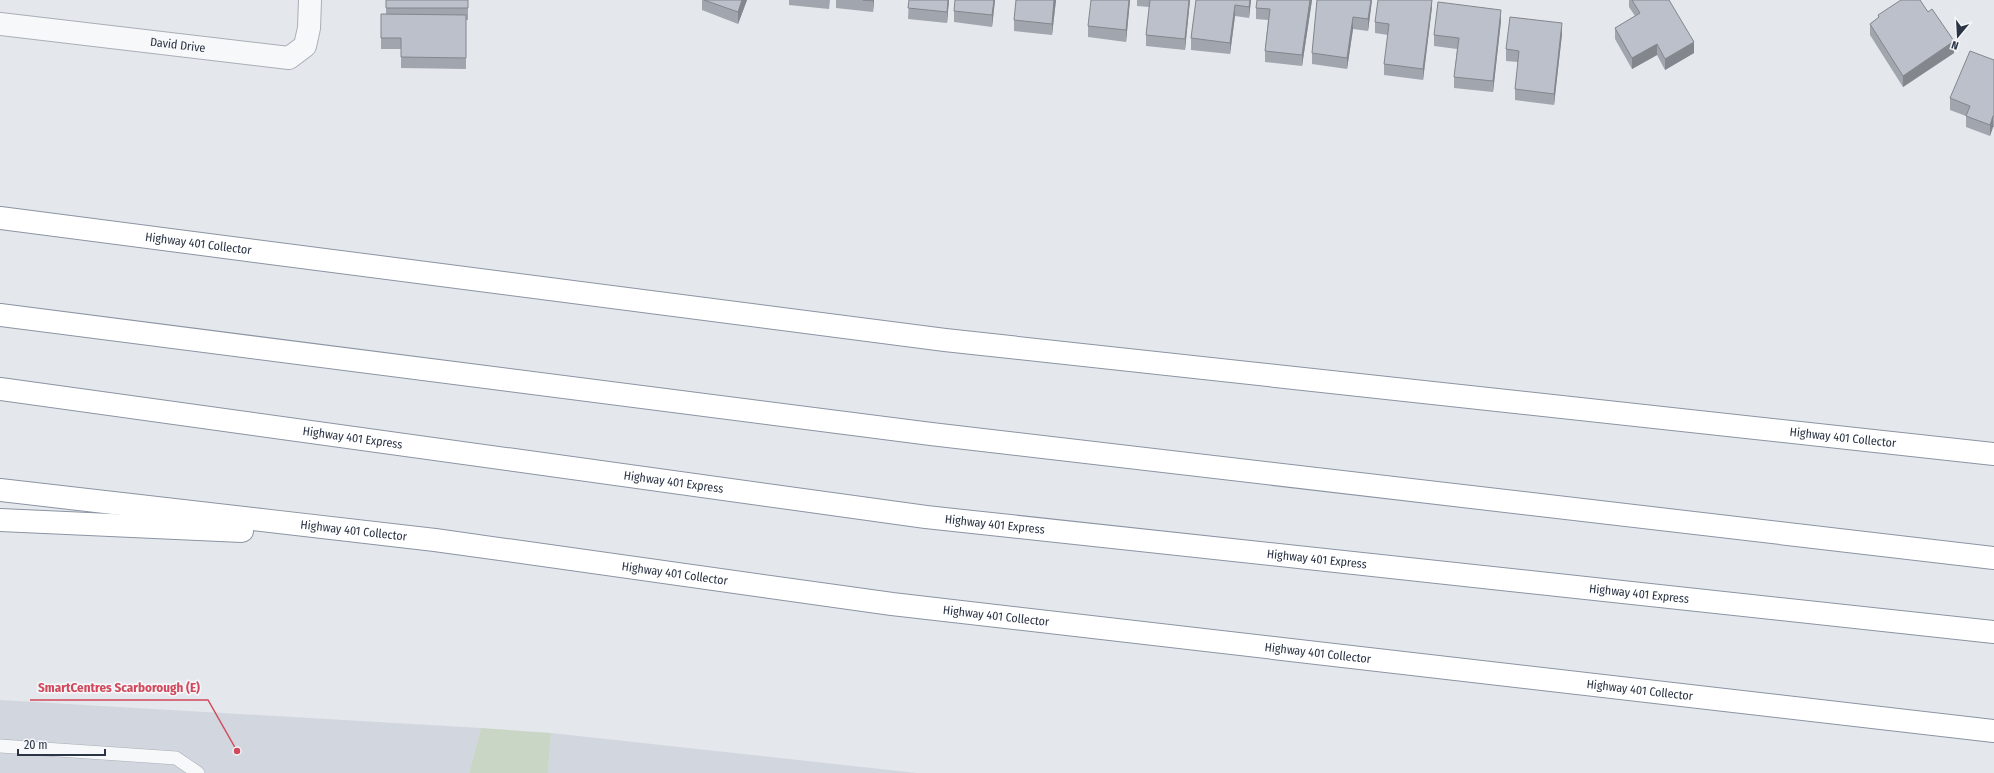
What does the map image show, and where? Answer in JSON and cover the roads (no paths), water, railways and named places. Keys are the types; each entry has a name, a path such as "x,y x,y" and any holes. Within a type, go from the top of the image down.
{"highway":[{"name":"Highway 401 Collector","path":"0,218 945,340 1994,454"},
{"path":"0,315 931,434 1994,558"},
{"name":"Highway 401 Express","path":"0,389 926,517 1994,632"},
{"name":"Highway 401 Collector","path":"0,490 434,540 892,604 1994,731"},
{"path":"0,520 434,540"}],"street":[{"name":"David Drive","path":"0,24 289,58 305,46 309,28 310,0"}],"lane":[{"path":"0,746 176,758 198,773"}],"place":[{"name":"SmartCentres Scarborough (E)","path":"237,751"}]}
